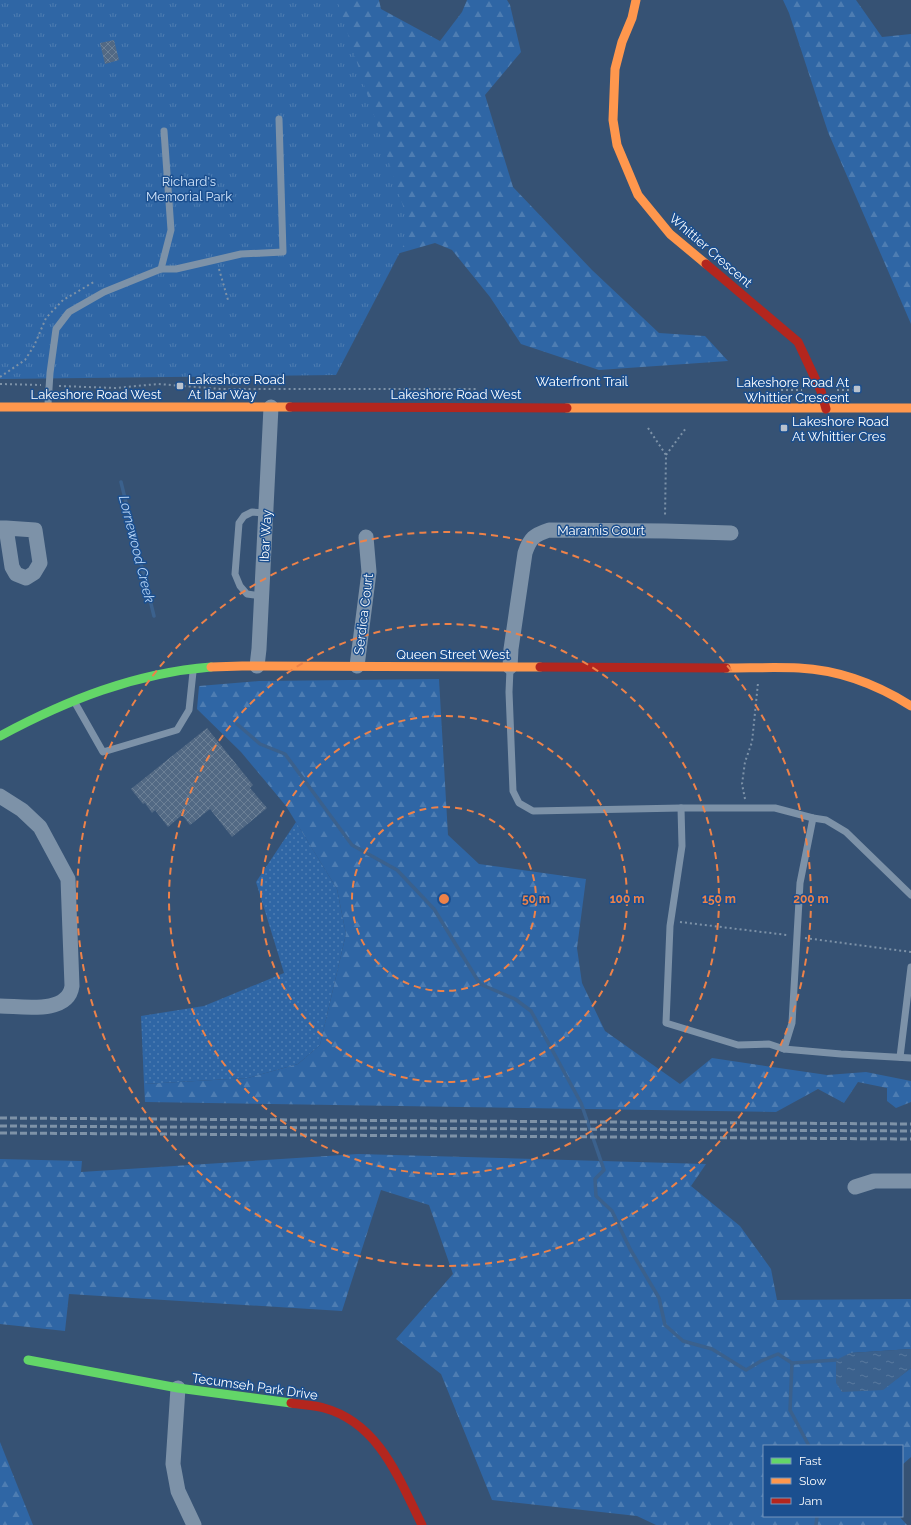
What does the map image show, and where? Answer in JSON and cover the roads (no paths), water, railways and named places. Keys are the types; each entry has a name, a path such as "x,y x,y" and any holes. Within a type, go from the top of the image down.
{"street":[{"name":"Whittier Crescent","path":"636,0 632,18 622,42 615,69 613,120 617,145 638,195 670,234 798,342 821,390 826,409"},
{"name":"Lakeshore Road West","path":"0,407 911,408"},
{"name":"Ibar Way","path":"257,666 272,407"},
{"name":"Maramis Court","path":"510,667 525,553 529,540 538,534 549,530 731,533"},
{"name":"Serdica Court","path":"357,666 369,572 366,537"},
{"name":"Queen Street West","path":"0,736 38,715 91,692 139,678 193,669 257,666 800,668 835,673 869,684 911,706"},
{"path":"0,796 22,810 40,827 68,879 72,986 71,994 62,1003 51,1007 0,1006"},
{"path":"855,1187 874,1181 911,1181"},
{"name":"Tecumseh Park Drive","path":"28,1360 178,1388 324,1408 344,1416 369,1434 388,1459 422,1525"},
{"path":"178,1388 173,1464 178,1491 194,1525"}],"lane":[{"path":"48,406 50,373 56,329 69,312 104,292 161,269 176,269 241,254 283,252 279,120"},
{"path":"161,269 171,230 164,131"},
{"path":"261,596 247,594 240,586 235,574 239,524 244,516 252,512 266,513"},
{"path":"510,667 509,692 513,791 519,803 533,811 775,808 812,818 826,820 846,832 911,895"},
{"path":"73,700 103,752 177,730 189,710 193,669"},
{"path":"680,808 682,846 670,926 666,1023 738,1045 769,1044 784,1049 911,1058"},
{"path":"784,1049 792,1022 800,883 812,818"},
{"path":"900,1057 911,967"}],"water":[{"path":"911,1349 911,1368 883,1390 842,1392 836,1383 836,1360 850,1353"}],"waterway":[{"name":"Lornewood Creek","path":"121,482 154,616"},
{"name":"Lornewood Creek","path":"237,724 260,744 285,754 352,845 397,870 434,909 480,984 515,999 531,1011 581,1103 604,1170 595,1179 596,1196 612,1211 630,1249 659,1298 665,1325 683,1341 712,1349 746,1370 761,1361 778,1354 792,1363 790,1410 808,1445"},
{"name":"Lornewood Creek","path":"792,1363 836,1360"},
{"path":"816,1525 817,1517"}],"railway":[{"path":"0,1118 911,1124"},
{"path":"0,1126 911,1131"},
{"path":"0,1133 911,1139"}],"place":[{"name":"Lakeshore Road At Ibar Way","path":"180,386"},
{"name":"Lakeshore Road At Whittier Crescent","path":"857,389"},
{"name":"Lakeshore Road At Whittier Cres","path":"784,428"}],"park label":[{"name":"Richard's Memorial Park","path":"189,188"}]}
